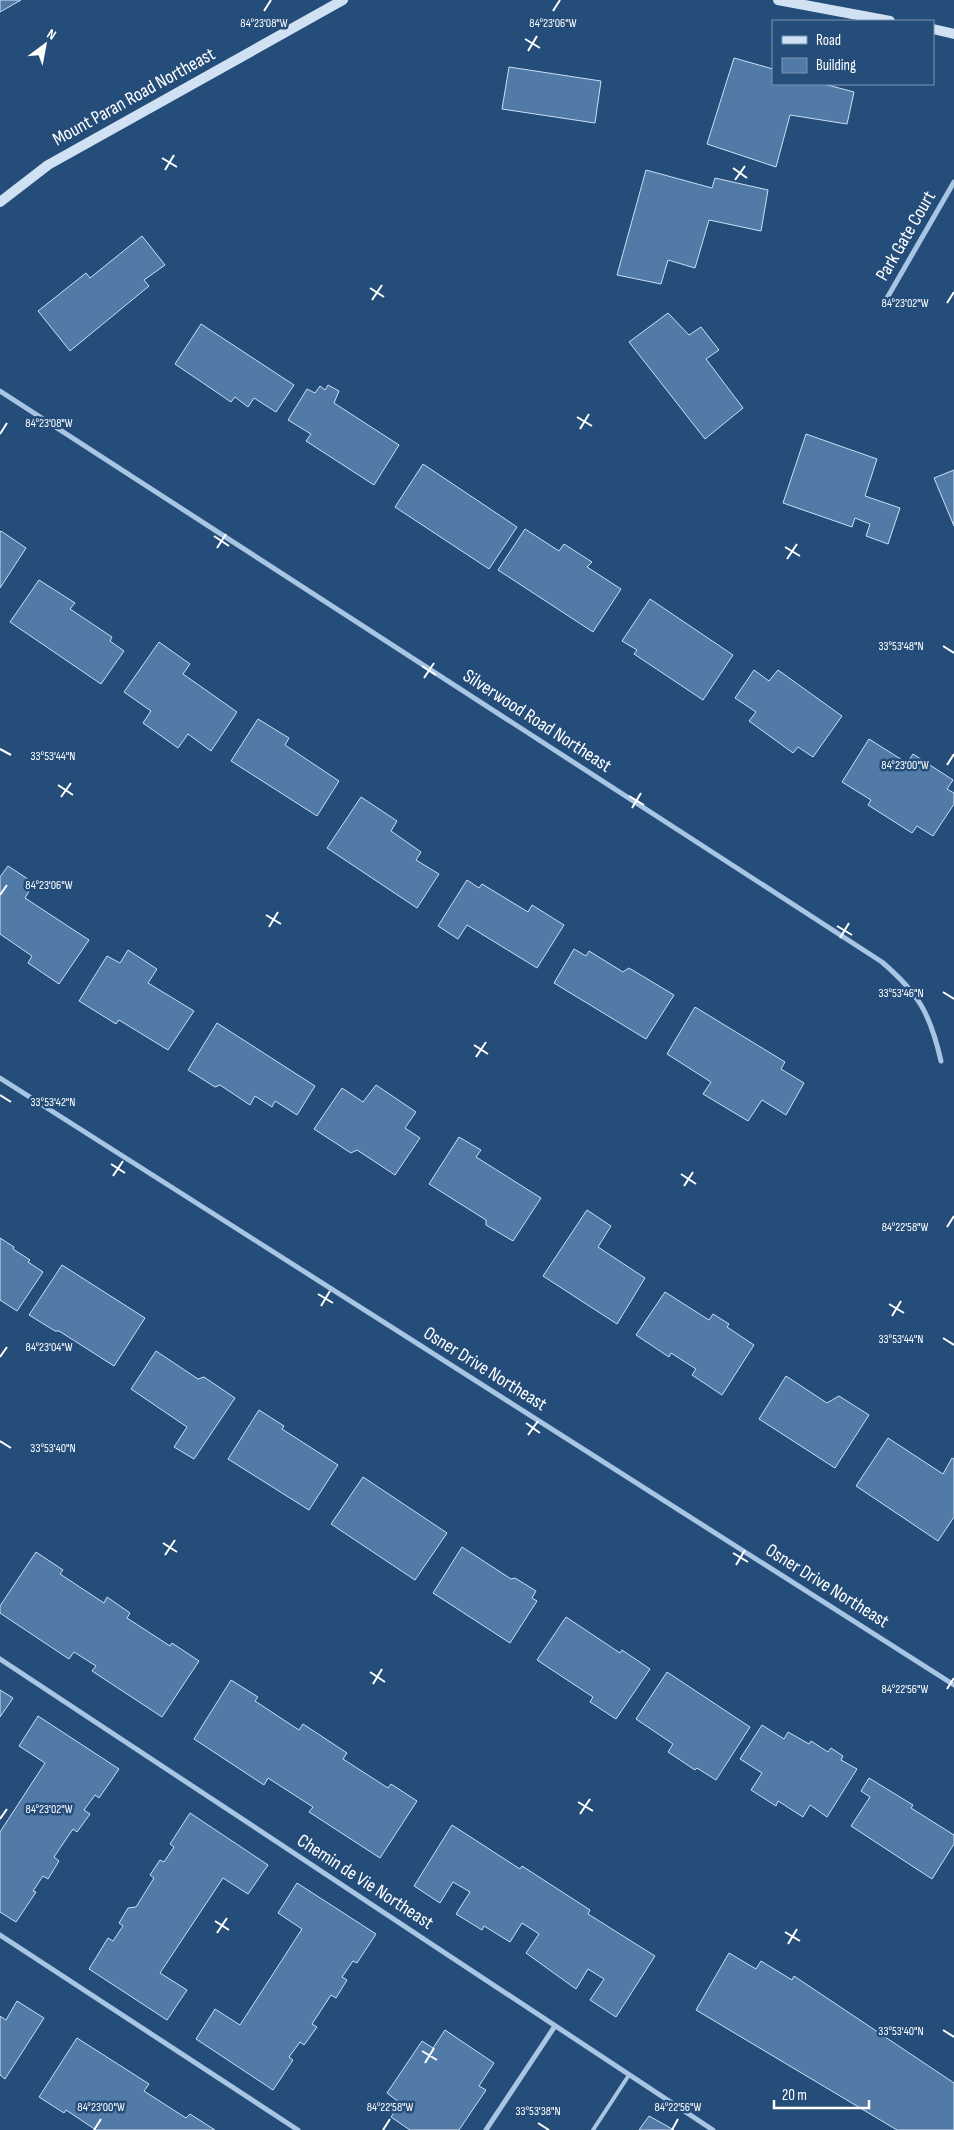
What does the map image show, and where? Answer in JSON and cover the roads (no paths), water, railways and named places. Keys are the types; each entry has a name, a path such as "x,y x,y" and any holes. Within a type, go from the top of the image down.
{"main road":[{"name":"Mount Paran Road Northeast","path":"0,202 48,165 343,0"},
{"path":"778,0 885,20"},
{"path":"934,30 954,34"}],"street":[{"name":"Park Gate Court","path":"883,305 954,182"},
{"name":"Silverwood Road Northeast","path":"0,391 882,962 906,982 924,1008 935,1032 941,1060"},
{"name":"Osner Drive Northeast","path":"0,1078 954,1685"},
{"name":"Chemin de Vie Northeast","path":"0,1660 712,2130"},
{"path":"0,1934 298,2130"},
{"path":"486,2130 555,2026"}],"lane":[{"path":"593,2130 629,2075"}]}
